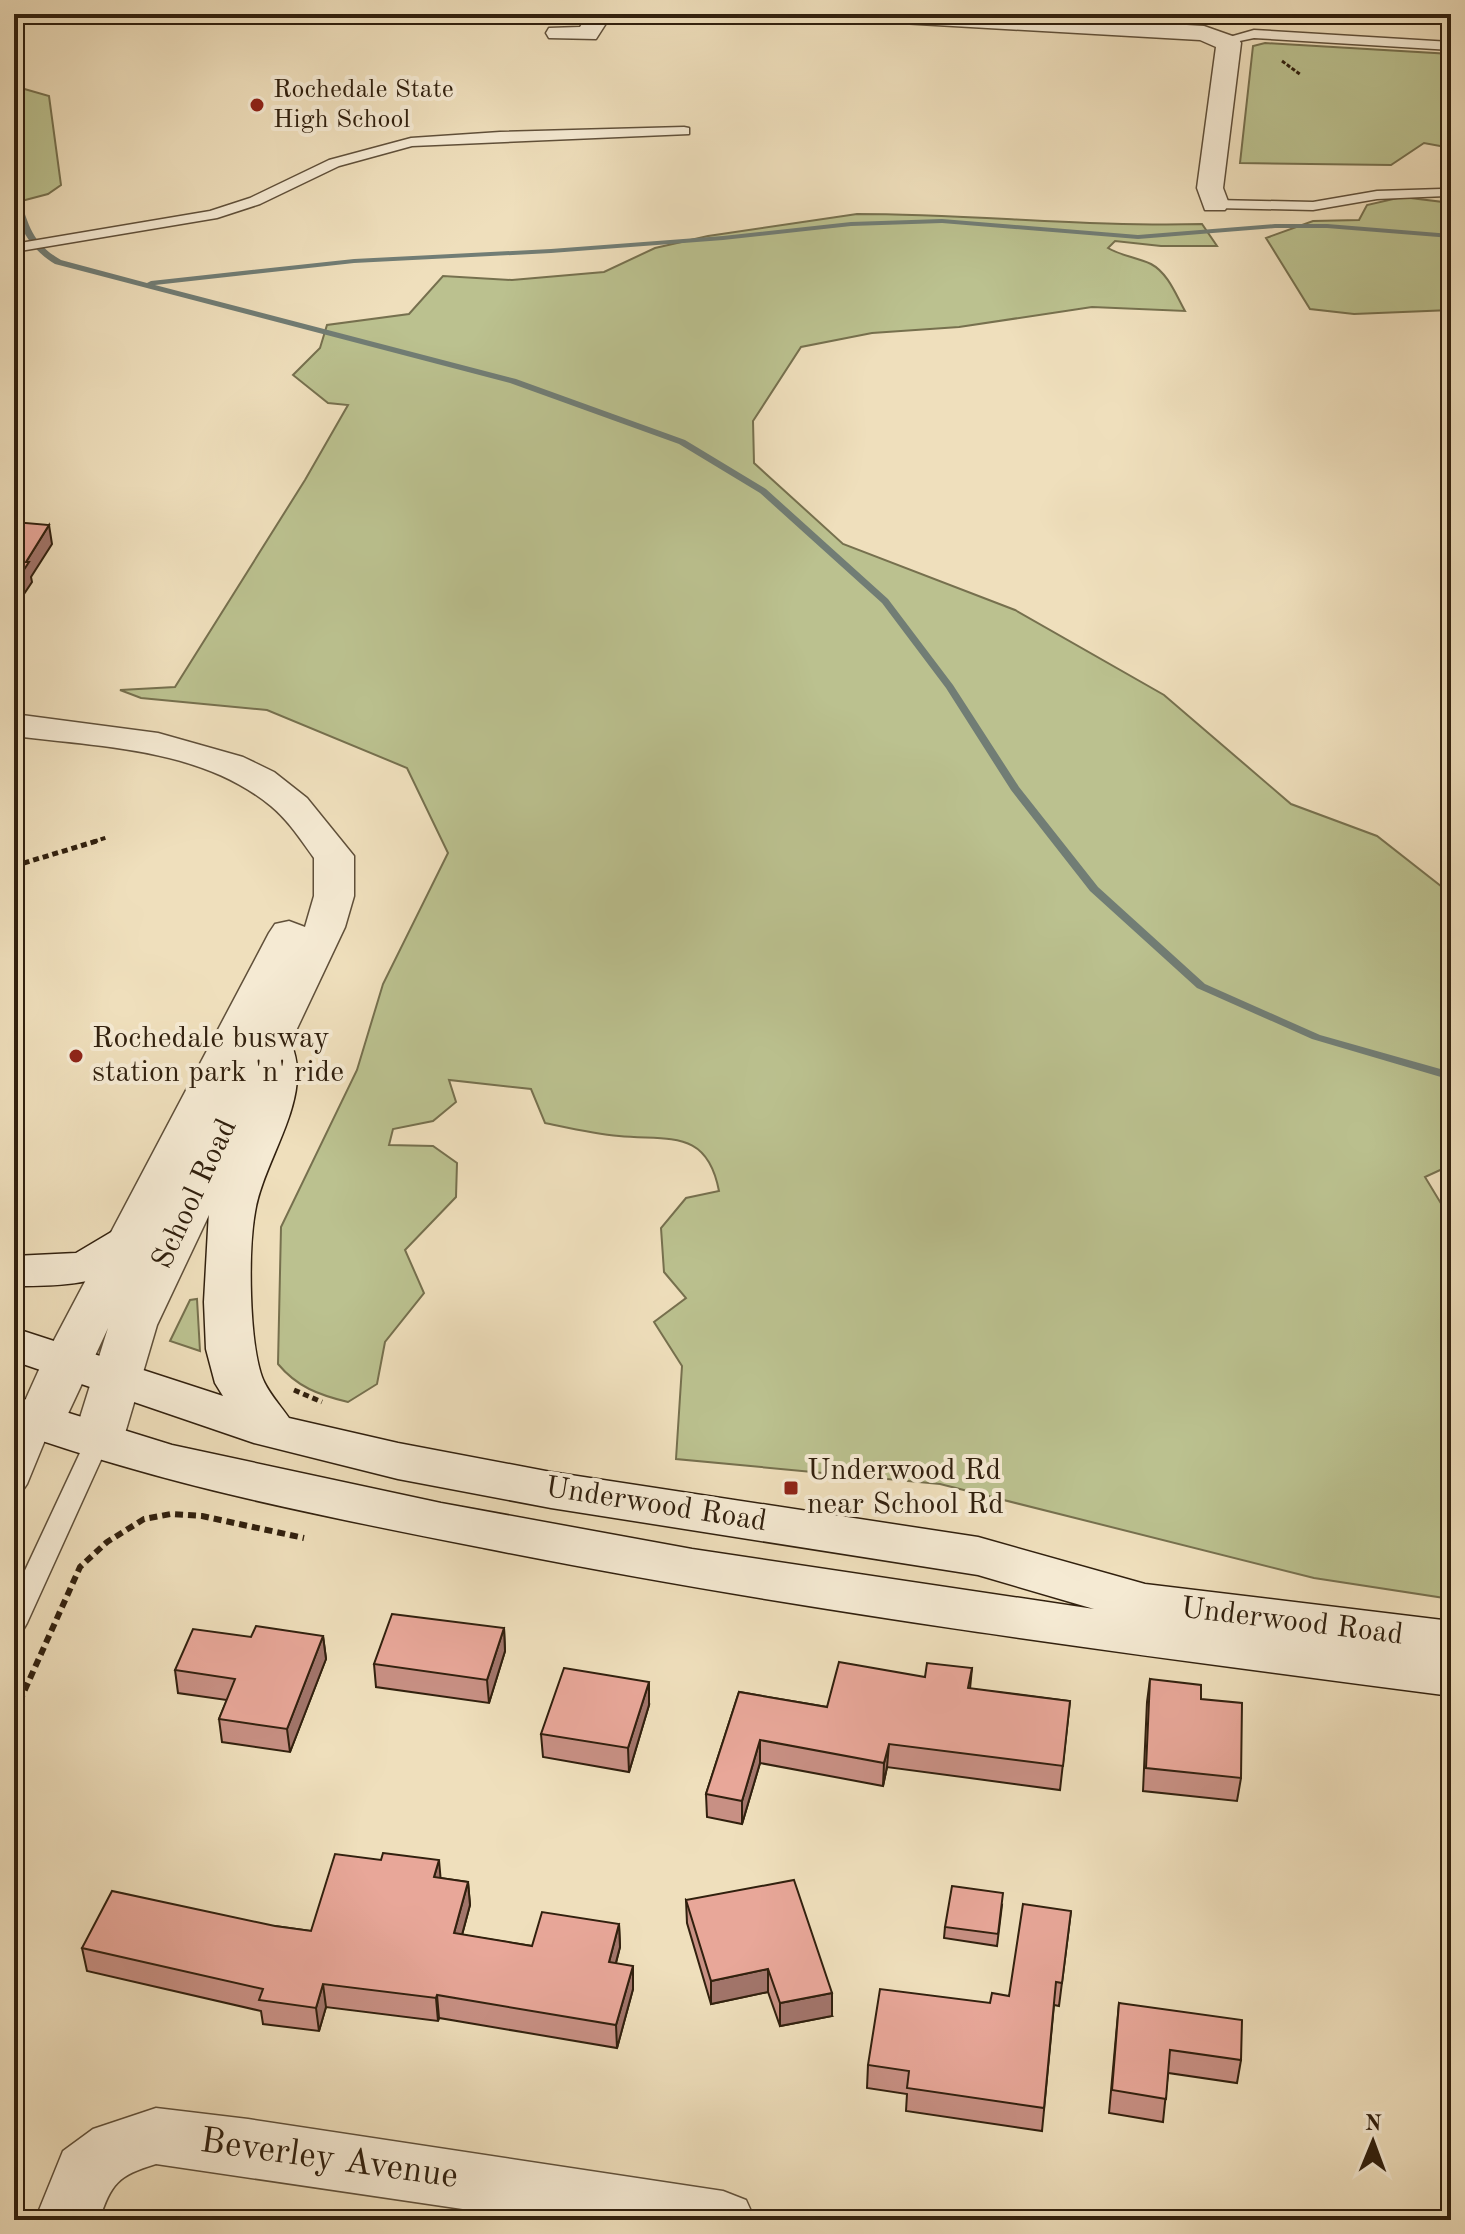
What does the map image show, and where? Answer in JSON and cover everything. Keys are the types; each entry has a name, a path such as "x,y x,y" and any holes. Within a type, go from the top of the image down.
{"street":[{"path":"571,14 558,33 587,34 600,14"},
{"path":"866,14 1035,19 1204,33 1225,40 1229,43 1210,188 1215,204"},
{"name":"School Road","path":"14,725 138,741 197,753 250,776 286,799 334,856 334,896 325,927 133,1325 98,1440"},
{"name":"School Road","path":"27,1418 66,1363 294,924 303,896 308,825"},
{"path":"269,1040 277,1084 232,1211 228,1302 230,1349 239,1383 272,1431"},
{"path":"14,1271 94,1265 112,1257 129,1242"},
{"name":"Underwood Road","path":"14,1344 272,1431 398,1461 551,1490 978,1556 1145,1604 1451,1641"},
{"name":"Underwood Road","path":"27,1418 185,1466 526,1539 780,1583 1106,1631 1451,1675"},
{"name":"Beverley Avenue","path":"76,2196 115,2149 156,2136 264,2149 723,2220"}],"lane":[{"path":"1225,40 1254,34 1451,46"},
{"path":"14,248 212,215 255,201 334,163 411,142 500,136 684,131"},
{"path":"1215,204 1313,206 1377,195 1441,193"},
{"path":"14,1484 27,1418"},
{"path":"14,1623 98,1440"}],"path":[{"path":"14,866 108,837"},
{"path":"14,1714 80,1567 107,1542 144,1519 171,1514 202,1516 304,1538"}],"green space":[{"path":"1265,43 1451,54 1451,148 1424,143 1391,165 1240,163 1253,46"},
{"path":"14,86 49,96 61,185 48,194 14,203"},
{"path":"1402,197 1451,203 1451,310 1354,314 1310,309 1266,238 1313,221 1359,220 1367,205"},
{"path":"857,214 1116,224 1202,224 1217,246 1161,246 1115,241 1108,248 1157,268 1171,285 1185,311 1092,307 959,327 872,333 801,347 753,421 754,463 843,544 1015,610 1164,695 1291,804 1377,836 1451,894 1451,1165 1425,1177 1451,1220 1451,1599 1314,1578 940,1484 676,1459 682,1366 654,1322 686,1298 664,1272 661,1228 686,1198 719,1191 713,1171 695,1147 683,1142 600,1134 545,1123 531,1089 449,1080 456,1102 433,1121 393,1129 389,1145 433,1146 457,1163 456,1197 405,1250 424,1293 385,1342 377,1384 348,1402 309,1389 278,1364 281,1227 357,1070 383,984 448,853 407,768 267,710 141,698 120,690 175,687 305,480 348,405 328,403 293,375 320,348 327,325 409,314 443,276 512,280 604,272 655,248 708,236"},
{"path":"197,1299 200,1351 170,1341 190,1300"}],"building":[{"path":"14,522 49,525 14,585"},
{"path":"392,1614 504,1628 487,1680 374,1664"},
{"path":"256,1626 323,1636 287,1729 219,1719 235,1679 175,1670 193,1629 251,1637"},
{"path":"839,1662 925,1677 927,1663 972,1668 968,1688 1070,1701 1063,1766 889,1744 884,1763 760,1740 742,1801 706,1794 739,1692 827,1707"},
{"path":"564,1668 649,1682 628,1748 541,1734"},
{"path":"1150,1679 1201,1685 1201,1699 1242,1703 1241,1778 1146,1768"},
{"path":"383,1853 439,1860 434,1877 468,1882 454,1933 532,1946 542,1912 619,1924 609,1962 633,1966 616,2025 437,1995 436,1998 323,1984 316,2008 259,2000 263,1989 82,1948 112,1891 311,1931 335,1854 381,1860"},
{"path":"794,1880 832,1993 780,2003 768,1969 711,1981 686,1900"},
{"path":"952,1886 1003,1893 998,1934 945,1927"},
{"path":"1023,1904 1071,1911 1062,1983 1056,1982 1044,2108 907,2088 909,2071 868,2065 880,1989 990,2003 992,1993 1009,1996"},
{"path":"1119,2003 1242,2020 1241,2060 1170,2050 1166,2099 1112,2090"}],"waterway":[{"path":"14,192 33,241 47,256 58,262 513,381 682,442 763,491 885,601 950,687 1015,788 1094,889 1201,986 1316,1037 1451,1076"},
{"path":"151,283 354,261 551,251 723,238 851,224 942,221 1138,237 1275,226 1327,226 1451,236"}],"place":[{"name":"Rochedale State High School","path":"257,105"},
{"name":"Rochedale busway station park 'n' ride","path":"76,1056"},
{"name":"Underwood Rd near School Rd","path":"791,1488"}]}
